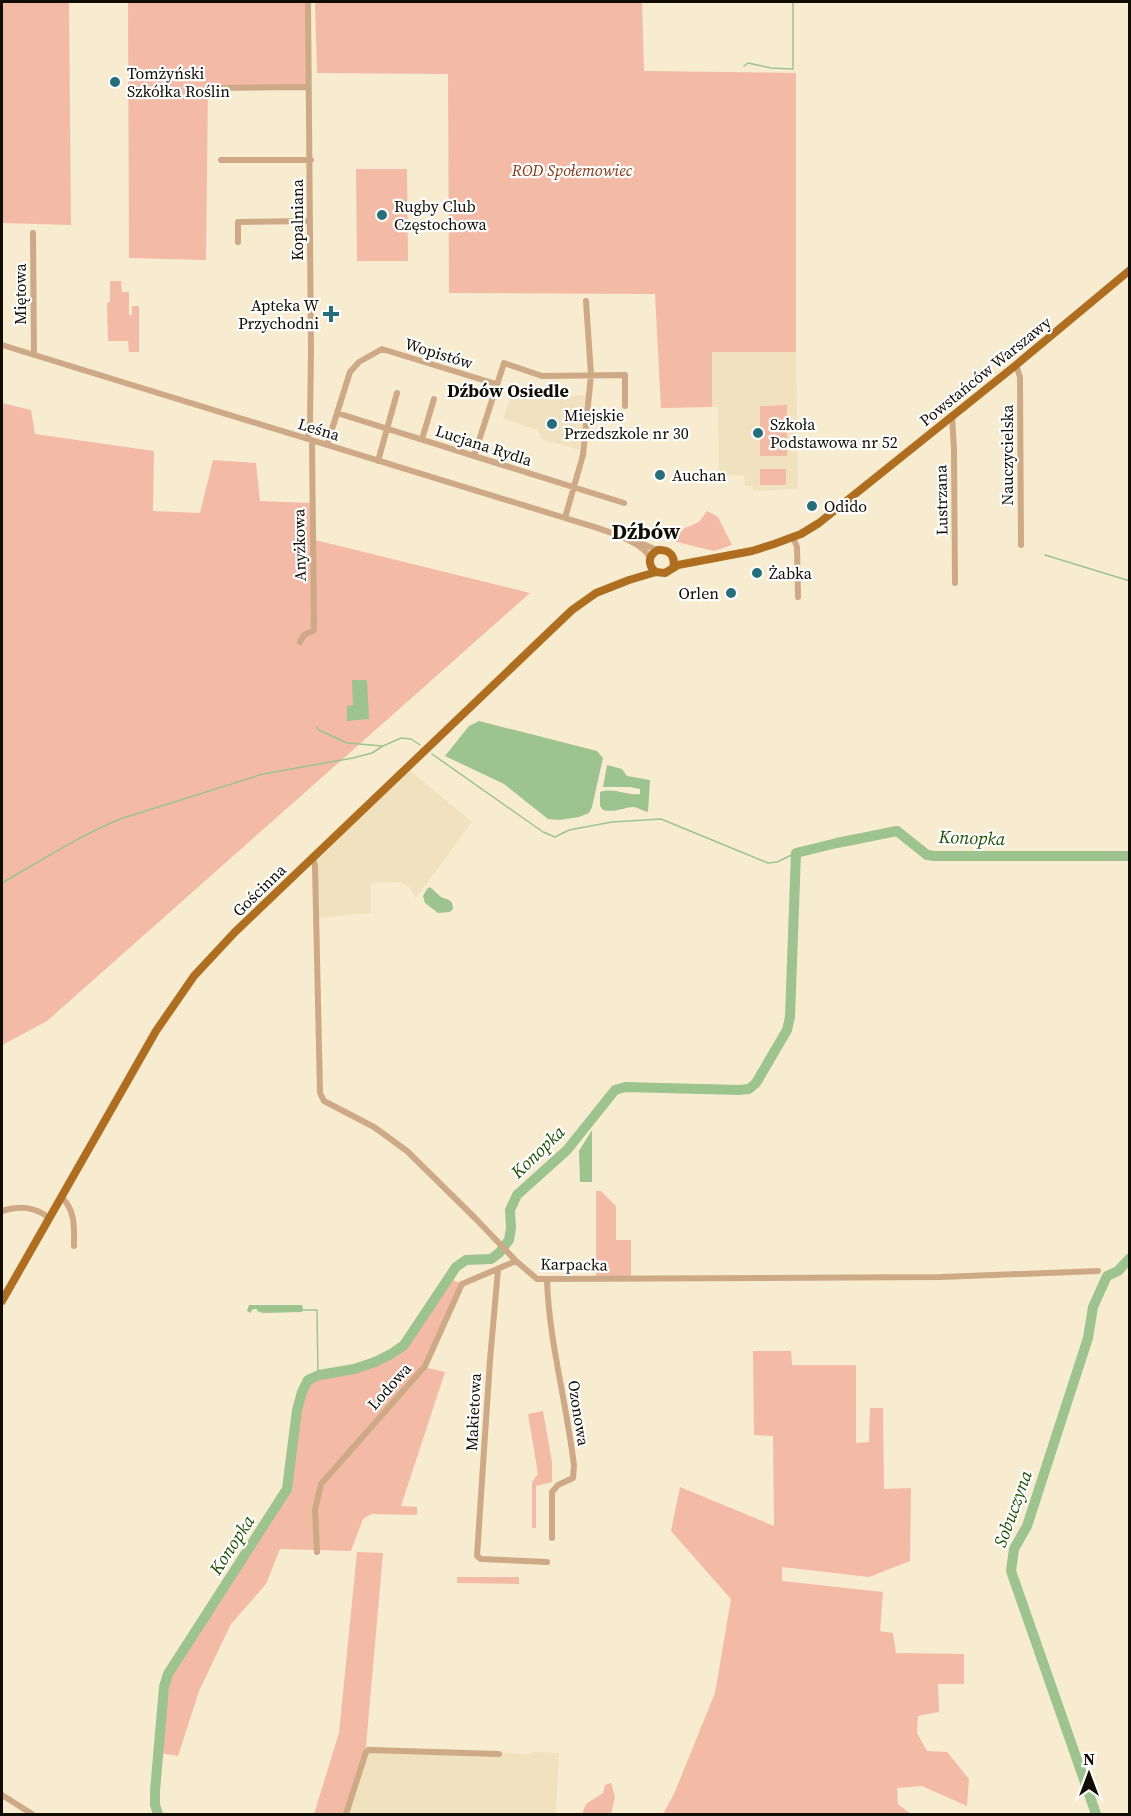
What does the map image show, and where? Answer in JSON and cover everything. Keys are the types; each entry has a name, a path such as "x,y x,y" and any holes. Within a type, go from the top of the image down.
{"main road":[{"name":"Powstańców Warszawy","path":"673,568 695,561 752,551 793,537 819,523 1130,270"},
{"path":"663,549 674,558 673,568 665,573 656,572 650,562 657,550 663,549"},
{"name":"Powstańców Warszawy","path":"674,558 695,561"},
{"name":"Gościnna","path":"629,580 650,562"},
{"name":"Gościnna","path":"2,1301 144,1050 174,1003 218,949 572,610 596,593 656,572"}],"street":[{"name":"Kopalniana","path":"308,2 310,440"},
{"path":"221,88 308,87"},
{"path":"221,160 310,160"},
{"path":"238,242 238,222 309,221"},
{"name":"Miętowa","path":"33,233 34,355"},
{"path":"565,518 583,455 591,375 586,301"},
{"name":"Leśna","path":"2,345 565,518 657,550"},
{"name":"Wopistów","path":"327,445 350,372 359,363 382,349 496,384"},
{"path":"474,456 504,363 542,376 624,375 625,406"},
{"name":"Nauczycielska","path":"1016,365 1020,377 1021,545"},
{"path":"378,461 397,393"},
{"path":"422,439 434,399"},
{"name":"Lucjana Rydla","path":"337,413 624,503"},
{"name":"Lustrzana","path":"952,416 955,584"},
{"name":"Anyżkowa","path":"300,642 304,635 314,630 310,440"},
{"path":"793,537 797,547 798,597"},
{"name":"Leśna","path":"629,540 646,550 650,562"},
{"name":"Karpacka","path":"313,858 316,887 320,1093 324,1101 374,1127 407,1151 507,1253 537,1279 941,1277 1098,1272"},
{"path":"61,1197 71,1210 74,1246"},
{"path":"2,1211 16,1207 34,1209 41,1211 49,1218"},
{"name":"Lodowa","path":"317,1552 315,1510 321,1484 425,1366 462,1284 516,1261"},
{"name":"Makietowa","path":"498,1270 477,1556 480,1559 547,1562"},
{"name":"Ozonowa","path":"547,1280 554,1341 574,1466 573,1478 558,1485 552,1492 552,1538"},
{"path":"346,1815 368,1750 499,1754"},
{"path":"2,1795 32,1815"}],"shaded area":[{"name":"Szkoła Podstawowa nr 52","path":"712,352 796,352 798,489 753,491 753,486 745,486 744,475 719,476 718,407 712,407"},
{"name":"Miejskie Przedszkole nr 30","path":"514,387 552,397 586,395 580,450 541,439 538,430 503,419"},
{"path":"352,680 367,680 369,719 347,721 347,706 353,705"},
{"path":"479,721 597,751 603,758 589,813 559,820 548,819 504,784 445,756 469,726"},
{"path":"607,765 622,769 627,776 650,780 648,812 634,807 612,811 603,810 600,806 600,792 610,790 640,794 640,789 630,787 603,787"},
{"path":"407,768 472,822 416,898 409,887 400,882 371,883 371,913 316,918 313,858"},
{"path":"430,887 451,902 453,909 450,912 438,913 425,903 423,896"},
{"path":"592,1130 592,1182 580,1182 579,1151"},
{"path":"249,1305 302,1305 303,1309 302,1312 263,1313 253,1309 250,1313 247,1311"},
{"path":"366,1746 529,1754 534,1752 559,1753 556,1814 345,1814"}],"green space":[{"path":"2,2 69,2 71,225 2,223"},
{"path":"128,2 308,2 308,87 208,88 206,260 129,258"},
{"name":"ROD Społemowiec","path":"315,2 642,3 644,71 796,73 796,352 712,352 712,407 661,408 655,294 449,293 448,74 317,73"},
{"name":"Rugby Club Częstochowa","path":"356,169 407,169 408,261 357,261"},
{"path":"110,281 121,281 122,292 129,292 129,315 132,315 132,306 139,306 139,352 129,352 128,341 108,341 107,303 110,302"},
{"path":"2,403 31,410 35,434 154,451 153,511 200,513 213,460 256,463 260,501 311,503 311,539 530,593 47,1021 2,1045"},
{"path":"787,405 787,456 760,456 760,406"},
{"path":"760,469 786,469 786,485 760,485"},
{"path":"707,511 718,517 732,545 714,551 673,541 678,531 699,522"},
{"path":"596,1191 601,1191 616,1206 616,1240 631,1240 631,1276 596,1276"},
{"path":"450,1279 460,1283 423,1367 445,1372 401,1506 417,1507 417,1515 371,1514 363,1519 351,1551 280,1549 266,1584 231,1624 199,1691 178,1756 160,1753 171,1673 290,1490 300,1407 307,1386 314,1380 363,1369 397,1355 409,1341"},
{"path":"753,1351 791,1351 792,1365 856,1365 856,1443 869,1442 870,1408 883,1408 884,1489 911,1488 910,1561 869,1577 782,1567 782,1581 883,1592 880,1631 893,1633 896,1653 964,1654 964,1684 938,1684 939,1712 918,1716 917,1733 927,1751 947,1752 969,1779 967,1806 922,1786 897,1788 898,1804 911,1814 663,1814 674,1794 715,1693 731,1599 671,1531 680,1487 774,1526 773,1436 754,1435"},
{"path":"543,1411 552,1462 552,1482 536,1486 536,1528 532,1528 532,1482 538,1474 528,1414"},
{"path":"357,1552 383,1553 366,1746 345,1814 314,1814 339,1733"},
{"path":"457,1577 519,1577 519,1584 457,1583"},
{"path":"611,1783 615,1797 611,1814 582,1814 586,1804 603,1793 605,1785"}],"waterway":[{"path":"744,66 748,63 771,68 793,69 793,2"},
{"path":"1045,555 1130,581"},
{"path":"317,727 347,743 382,746"},
{"path":"2,883 75,841 120,819 263,774 372,753 401,738 411,739 420,745"},
{"path":"432,754 543,832 555,837 569,830 612,822 661,819 768,863 777,862 796,853"},
{"name":"Konopka","path":"158,1814 155,1805 155,1791 164,1687 168,1674 287,1489 297,1410 308,1380 319,1375 354,1369 375,1362 404,1345 456,1267 466,1260 491,1259 499,1253 509,1240 510,1210 517,1195 567,1150 615,1090 625,1087 739,1090 749,1089 756,1083 787,1030 790,1017 796,853 897,831 927,855 934,856 1130,856"},
{"name":"Sobuczyna","path":"1096,1814 1011,1571 1014,1549 1027,1526 1088,1338 1093,1307 1107,1276 1118,1271 1130,1258"},
{"path":"303,1310 317,1310 318,1376"}],"place":[{"name":"Tomżyński Szkółka Roślin","path":"115,82"},
{"name":"Rugby Club Częstochowa","path":"382,215"},
{"name":"Apteka W Przychodni","path":"331,314"},
{"name":"Miejskie Przedszkole nr 30","path":"552,424"},
{"name":"Szkoła Podstawowa nr 52","path":"758,433"},
{"name":"Auchan","path":"660,475"},
{"name":"Odido","path":"812,506"},
{"name":"Żabka","path":"757,573"},
{"name":"Orlen","path":"731,593"}],"district":[{"name":"Dźbów Osiedle","path":"508,391"},
{"name":"Dźbów","path":"646,531"}]}
